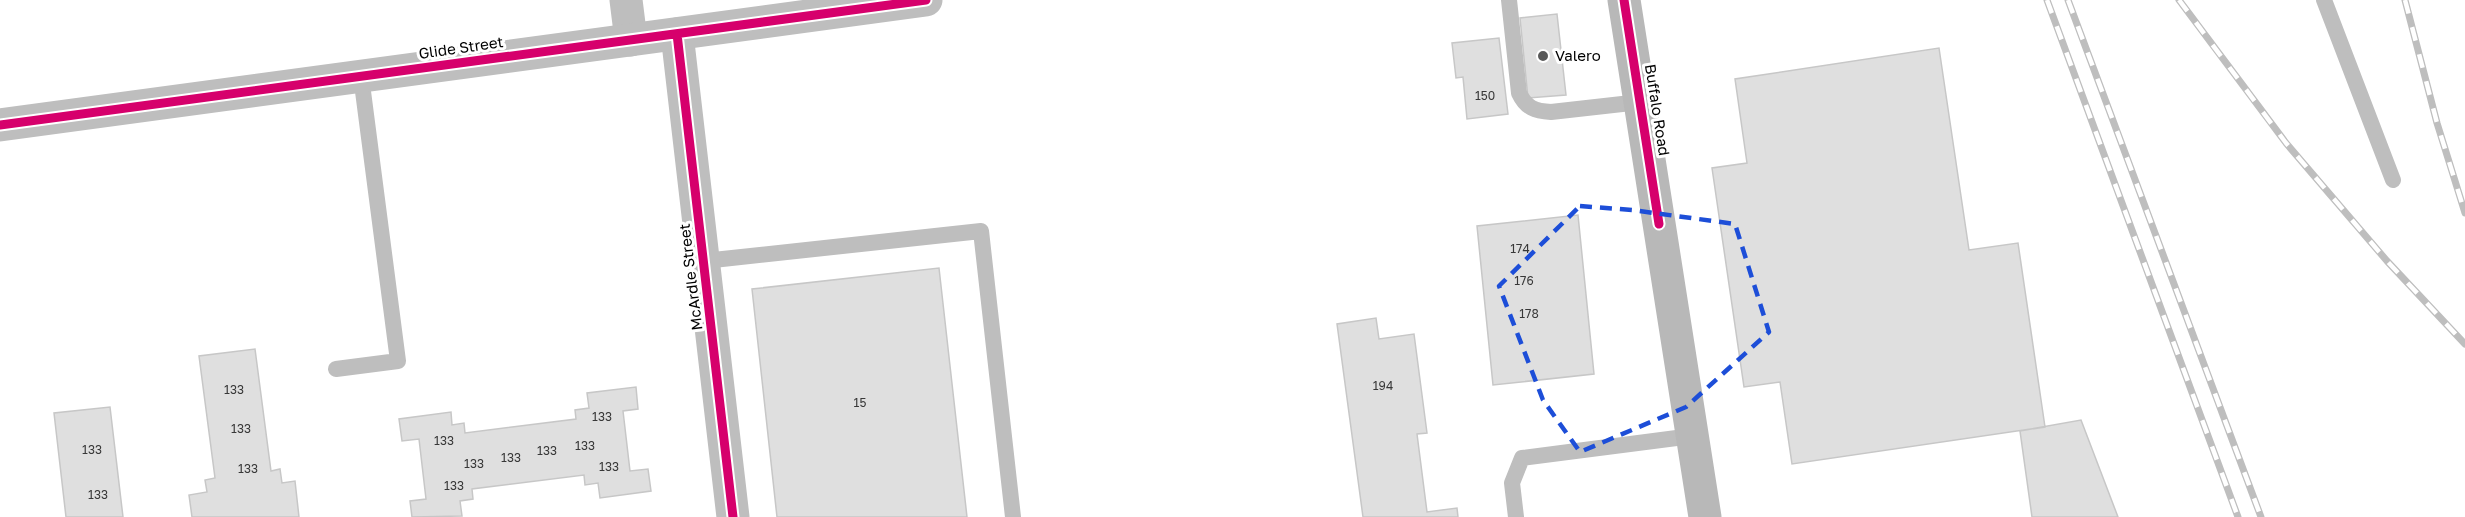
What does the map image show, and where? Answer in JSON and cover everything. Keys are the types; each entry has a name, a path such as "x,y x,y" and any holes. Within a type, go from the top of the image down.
{"main road":[{"name":"Buffalo Road","path":"1624,0 1705,517"}],"street":[{"path":"626,0 631,40"},
{"name":"Glide Street","path":"0,125 926,0"},
{"name":"McArdle Street","path":"677,34 733,517"}],"lane":[{"path":"1509,0 1519,93 1525,104 1538,112 1551,112 1640,102"},
{"path":"2324,0 2393,180"},
{"path":"336,369 398,361 361,76"},
{"path":"704,261 981,231 1013,517"},
{"path":"1516,517 1512,483 1522,458 1692,436"}],"highlighted area":[{"path":"1580,206 1632,210 1735,224 1769,332 1686,407 1580,452 1543,400 1499,286"}],"building":[{"name":"Valero","path":"1557,14 1566,95 1528,98 1520,18"},
{"path":"1499,38 1508,114 1467,119 1463,77 1456,78 1452,43"},
{"path":"1939,48 1969,250 2018,243 2045,427 1792,464 1780,382 1744,387 1712,168 1747,163 1735,79"},
{"path":"1578,215 1594,374 1493,385 1477,226"},
{"path":"939,268 967,517 777,517 752,289"},
{"path":"1376,318 1379,339 1414,334 1427,433 1417,434 1427,512 1457,508 1458,517 1363,517 1337,324"},
{"path":"255,349 271,471 280,469 282,483 295,481 299,517 192,517 189,495 207,492 205,480 215,478 199,356"},
{"path":"636,387 638,409 623,411 630,471 648,469 651,491 600,498 598,483 585,485 584,475 472,489 473,499 460,501 462,516 412,517 410,501 426,499 419,439 402,441 399,419 451,412 452,425 464,423 465,433 576,419 575,410 589,408 587,393"},
{"path":"110,407 123,517 66,517 54,413"},
{"path":"2081,420 2118,517 2032,517 2020,431"}],"railway":[{"path":"2047,0 2238,517"},
{"path":"2068,0 2261,517"},
{"path":"2179,0 2286,143 2387,261 2465,344"},
{"path":"2405,0 2437,123 2465,213"}],"cycle path":[{"path":"0,125 926,0"},
{"path":"1624,0 1659,224"},
{"path":"677,34 733,517"}],"place":[{"name":"Valero","path":"1543,56"}]}
